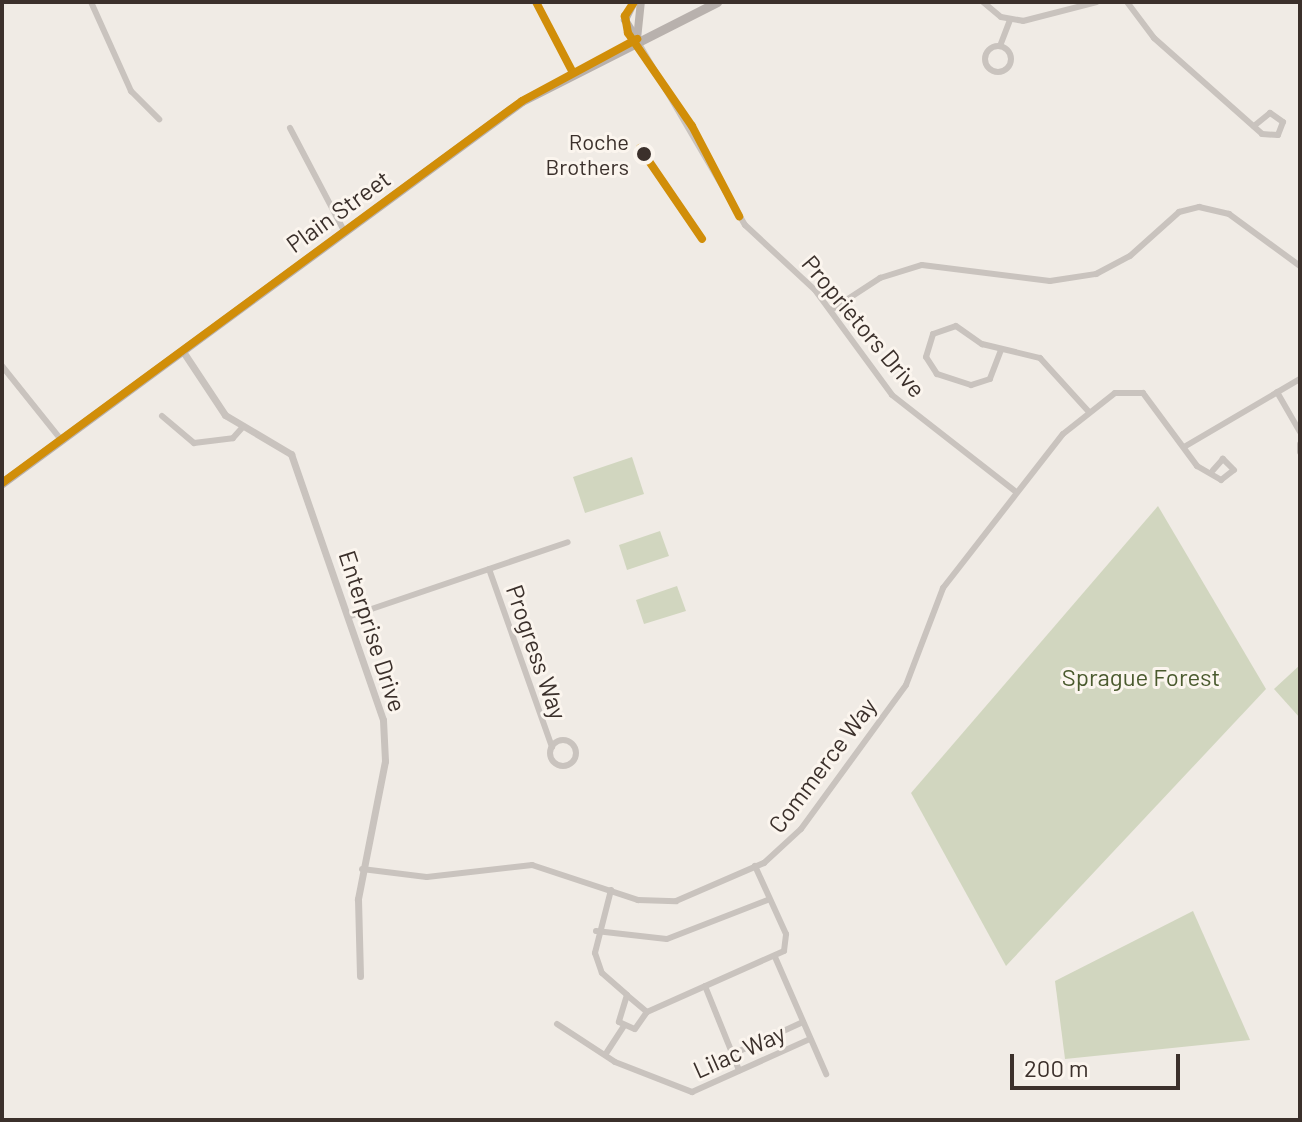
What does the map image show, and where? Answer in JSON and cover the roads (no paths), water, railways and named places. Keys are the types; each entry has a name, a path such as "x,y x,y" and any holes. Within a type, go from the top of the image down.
{"main road":[{"path":"634,2 625,20 637,39"},
{"path":"637,39 641,2"},
{"name":"Plain Street","path":"2,483 531,95 637,39 717,2"}],"street":[{"path":"91,2 131,91 159,119"},
{"path":"983,2 1010,20 1097,2"},
{"path":"1127,2 1154,38 1254,126 1272,137 1283,125 1270,113 1254,126"},
{"path":"1000,46 1011,62 994,72 985,54 1000,46 1010,20"},
{"name":"Proprietors Drive","path":"637,39 739,216 831,310 892,395 1016,492"},
{"path":"290,128 344,231"},
{"path":"831,310 880,278 922,265 1050,281 1096,274 1130,256 1179,212 1199,207 1229,214 1300,266"},
{"path":"1001,350 990,379 971,385 937,374 926,357 933,334 956,326 1001,350 1040,358 1089,412"},
{"name":"Enterprise Drive","path":"182,350 206,393 243,427 291,454 348,617 386,742 362,869 360,976"},
{"path":"2,366 62,441"},
{"path":"1213,470 1197,466 1184,447 1300,379"},
{"path":"1277,392 1300,432"},
{"name":"Commerce Way","path":"362,869 427,877 532,865 611,890 676,901 755,866 801,829 906,685 943,588 1016,492 1089,412 1115,393 1143,393 1184,447"},
{"path":"162,416 194,443 233,438 243,427"},
{"path":"1300,444 1300,452"},
{"path":"348,617 568,542"},
{"name":"Progress Way","path":"489,569 558,765 573,759 569,742 552,747"},
{"path":"623,1027 643,1025 647,1012 775,957 788,944 755,866"},
{"path":"611,890 596,931 597,964 647,1012"},
{"path":"596,931 667,939 770,899"},
{"path":"775,957 826,1074"},
{"path":"705,986 739,1070"},
{"path":"623,1027 617,1016 627,995"},
{"path":"733,1054 803,1022"},
{"name":"Lilac Way","path":"557,1024 607,1052 692,1092 810,1039"},
{"path":"607,1052 623,1027"}],"place":[{"name":"Roche Brothers","path":"644,154"}],"park label":[{"name":"Sprague Forest","path":"1141,677"}]}
